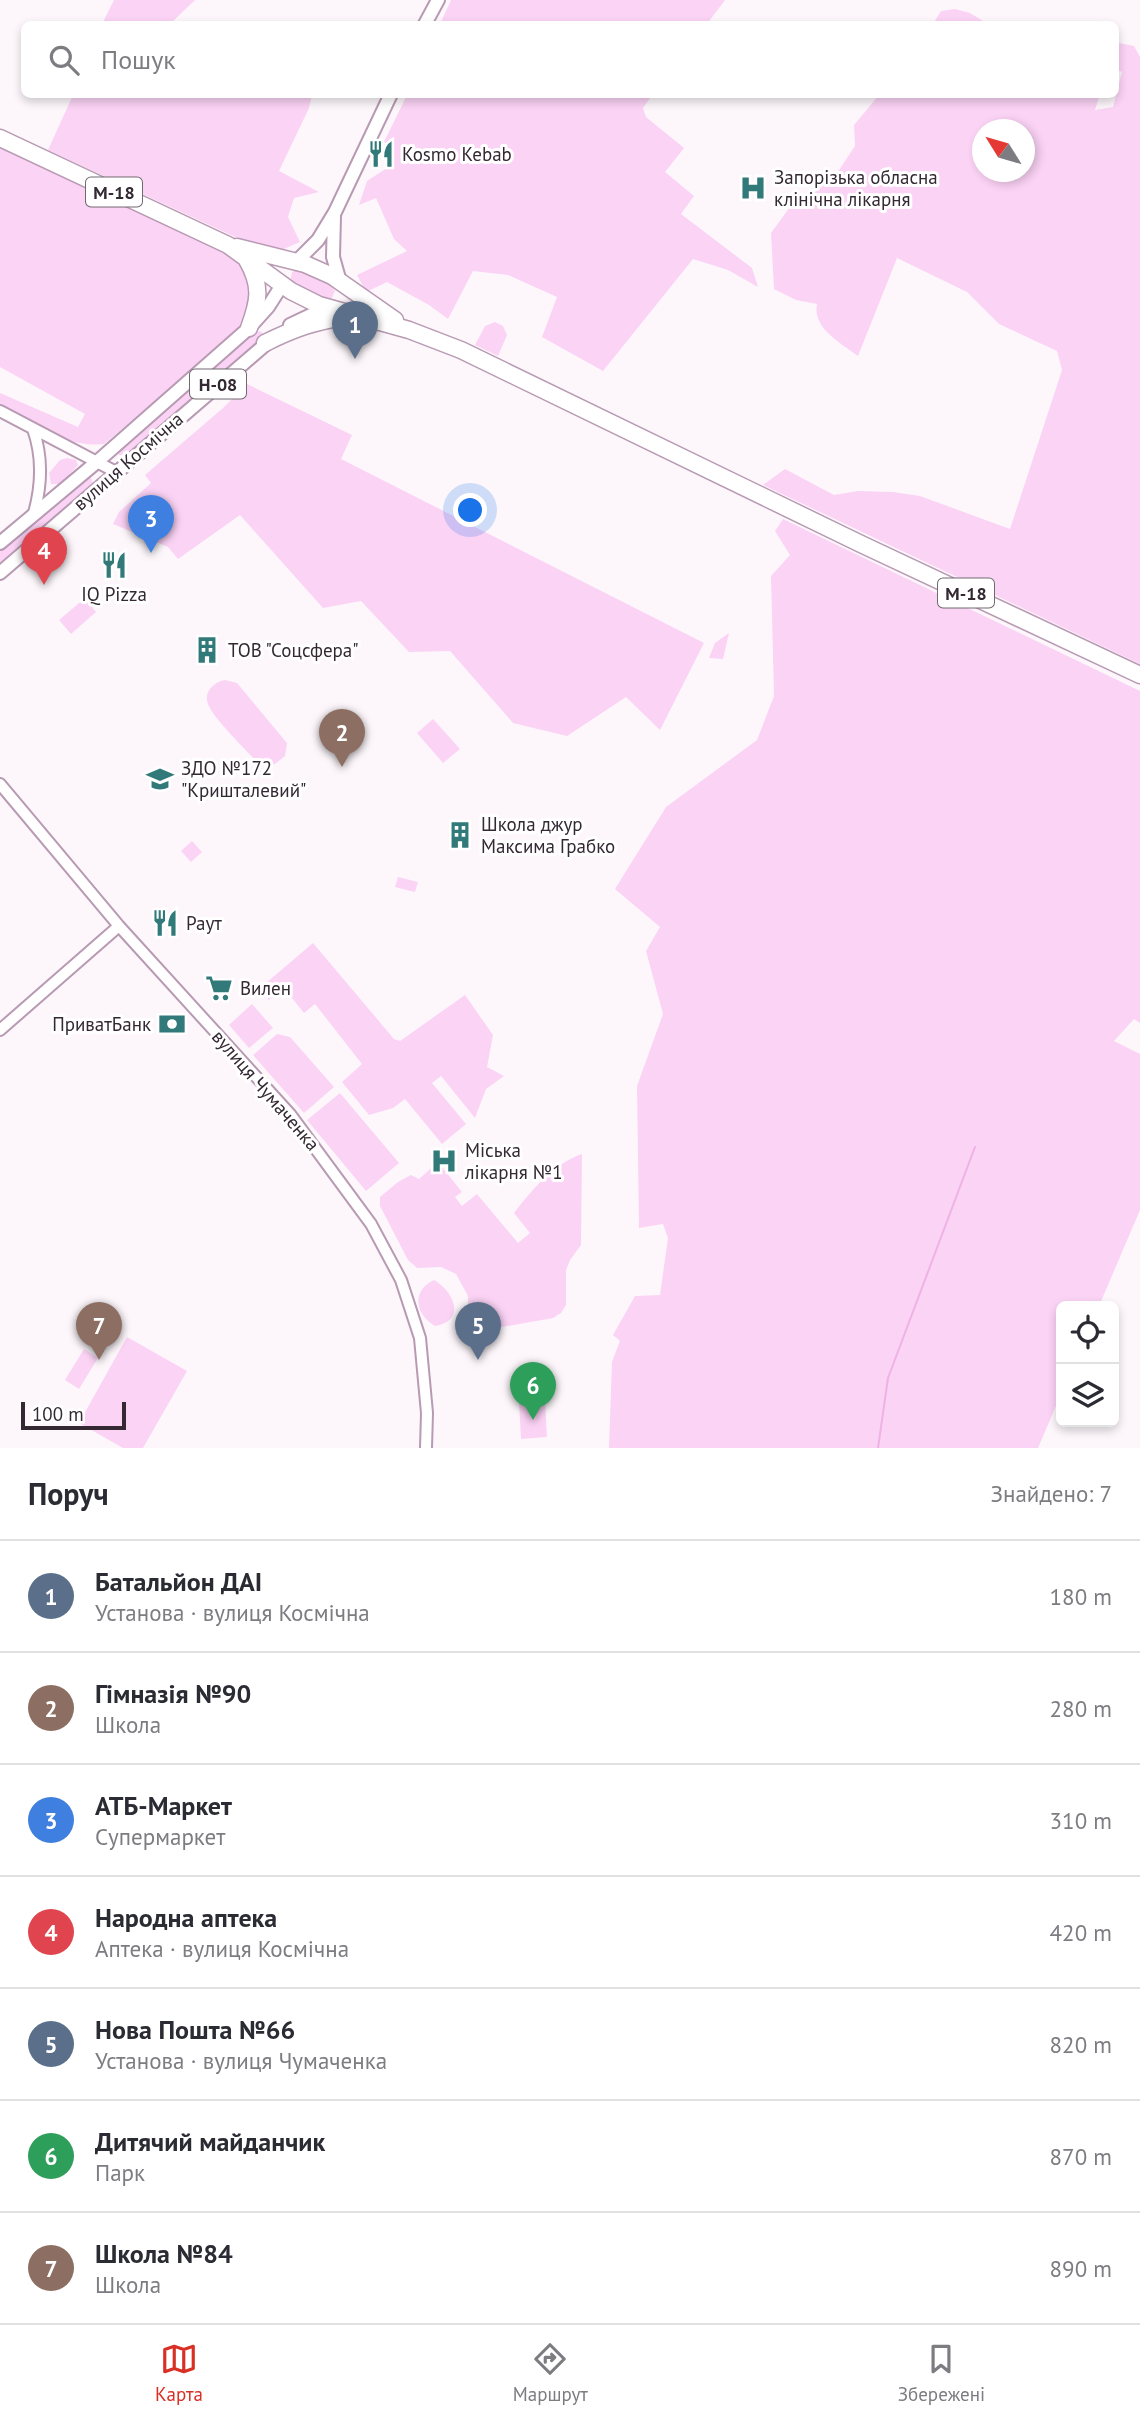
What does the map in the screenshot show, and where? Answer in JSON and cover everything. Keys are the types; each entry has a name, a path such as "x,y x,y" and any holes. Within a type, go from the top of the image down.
{"highway":[{"name":"М-18","path":"0,138 228,245 282,285 328,307 409,330 461,350 861,544 1139,671"},
{"name":"М-18","path":"228,245 314,268 340,282 409,330"},
{"path":"246,258 254,272 258,288 257,305 249,328"},
{"name":"Н-08","path":"282,285 286,272 296,262"},
{"path":"328,307 339,297 340,282"},
{"path":"265,343 319,320 358,315"}],"main road":[{"path":"427,21 438,0"},
{"name":"Н-08","path":"296,262 318,240 335,212 389,98"},
{"name":"Н-08","path":"335,212 333,257 340,282"},
{"name":"вулиця Космічна","path":"0,543 249,328 268,307 282,285"},
{"name":"вулиця Космічна","path":"0,573 265,343 291,324 328,307"}],"street":[{"path":"0,411 116,472"},
{"path":"33,429 41,465 34,513"},
{"name":"вулиця Чумаченка","path":"0,784 119,926 290,1114 371,1224 401,1280 420,1338 427,1413 426,1448"},
{"path":"0,1030 119,926"}],"shaded area":[{"path":"114,0 195,0 173,21 104,21"},
{"path":"451,0 725,0 709,21 441,21"},
{"path":"955,9 970,13 983,21 935,21 941,11"},
{"path":"1119,43 1134,46 1140,57 1140,664 763,485 785,469 834,495 858,491 920,496 1010,529 1062,370 1057,351 999,324 967,292 897,258 858,356 823,328 817,313 817,304 796,300 774,289 771,233 798,196 814,193 837,173 855,146 854,125 876,98 1099,98 1095,110 1113,107 1115,98 1119,98 1122,72 1119,70"},
{"path":"72,98 311,98 279,171 319,192 294,198 288,217 300,242 279,251 233,236 48,150"},
{"path":"406,98 650,98 643,108 646,117 684,148 665,172 694,196 681,214 752,268 758,287 728,270 693,259 603,371 542,337 557,297 508,275 473,271 448,319 429,305 387,282 366,292 357,275 407,251 394,239 376,198 359,205 367,181 387,168 393,146 384,142"},
{"path":"0,139 240,259 256,290 243,328 104,444 77,443 64,439 0,411 0,393 78,427 85,414 0,367"},
{"path":"299,269 330,283 335,291 331,300 326,302 290,283 292,272"},
{"path":"495,322 503,326 507,335 498,356 475,345 485,326"},
{"path":"256,331 262,332 263,338 259,342 126,456 119,455 118,451"},
{"path":"247,384 352,435 341,459 704,643 660,730 626,697 567,736 513,723 450,651 409,652 361,601 323,608 240,515 178,559 168,547 113,524 119,512 151,483 145,475"},
{"path":"60,460 76,460 78,465 61,484 51,484 49,473"},
{"path":"86,477 91,478 91,488 0,566 0,551"},
{"path":"783,519 1140,691 1140,1023 1134,1019 1114,1041 1140,1054 1140,1210 1101,1301 1056,1301 1056,1406 1038,1448 609,1448 612,1362 620,1341 613,1335 635,1296 660,1295 668,1238 663,1224 639,1228 637,1086 663,1014 646,951 660,927 615,889 666,807 757,740 774,696 771,576 790,555 775,531"},
{"path":"85,598 96,612 71,634 59,620"},
{"path":"729,633 723,659 709,658 715,643"},
{"path":"225,680 237,683 287,743 285,756 275,764 262,765 256,761 211,710 207,700 208,692 213,685"},
{"path":"433,719 460,749 443,763 417,733"},
{"path":"192,841 202,852 191,862 181,851"},
{"path":"398,877 418,882 415,892 395,887"},
{"path":"313,943 394,1039 400,1041 465,995 493,1035 487,1067 504,1076 486,1089 475,1118 441,1076 432,1083 466,1124 442,1144 405,1099 393,1108 369,1115 342,1082 362,1064 315,1004 304,1013 284,988 269,1000 259,989"},
{"path":"252,1004 273,1028 249,1048 229,1025"},
{"path":"277,1034 290,1037 334,1087 304,1113 253,1055"},
{"path":"340,1093 399,1163 366,1191 307,1120"},
{"path":"582,1154 581,1245 566,1270 566,1305 561,1313 553,1318 456,1335 468,1304 468,1296 456,1274 441,1267 417,1268 408,1260 380,1206 380,1197 411,1175 419,1179 438,1162 462,1192 455,1197 462,1206 477,1194 518,1243 530,1233 514,1213 552,1171"},
{"path":"434,1280 447,1292 454,1306 451,1318 435,1326 423,1315 418,1303 422,1290"},
{"path":"127,1337 187,1371 143,1448 123,1448 79,1423"},
{"path":"84,1349 98,1358 79,1389 65,1380"},
{"path":"545,1400 547,1437 521,1439 519,1402"}],"waterway":[{"path":"878,1448 888,1378 975,1147"}],"place":[{"name":"Kosmo Kebab","path":"381,154"},
{"name":"Запорізька обласна клінічна лікарня","path":"753,188"},
{"name":"Батальйон ДАI","path":"355,359"},
{"name":"АТБ-Маркет","path":"151,553"},
{"name":"IQ Pizza","path":"114,565"},
{"name":"Народна аптека","path":"44,585"},
{"name":"ТОВ \"Соцсфера\"","path":"207,650"},
{"name":"Гімназія №90","path":"342,767"},
{"name":"ЗДО №172 \"Кришталевий\"","path":"160,779"},
{"name":"Школа джур Максима Грабко","path":"460,835"},
{"name":"Раут","path":"165,923"},
{"name":"Вилен","path":"219,988"},
{"name":"ПриватБанк","path":"172,1024"},
{"name":"Міська лікарня №1","path":"444,1161"},
{"name":"Школа №84","path":"99,1360"},
{"name":"Нова Пошта №66","path":"478,1360"},
{"name":"Дитячий майданчик","path":"533,1420"}]}
